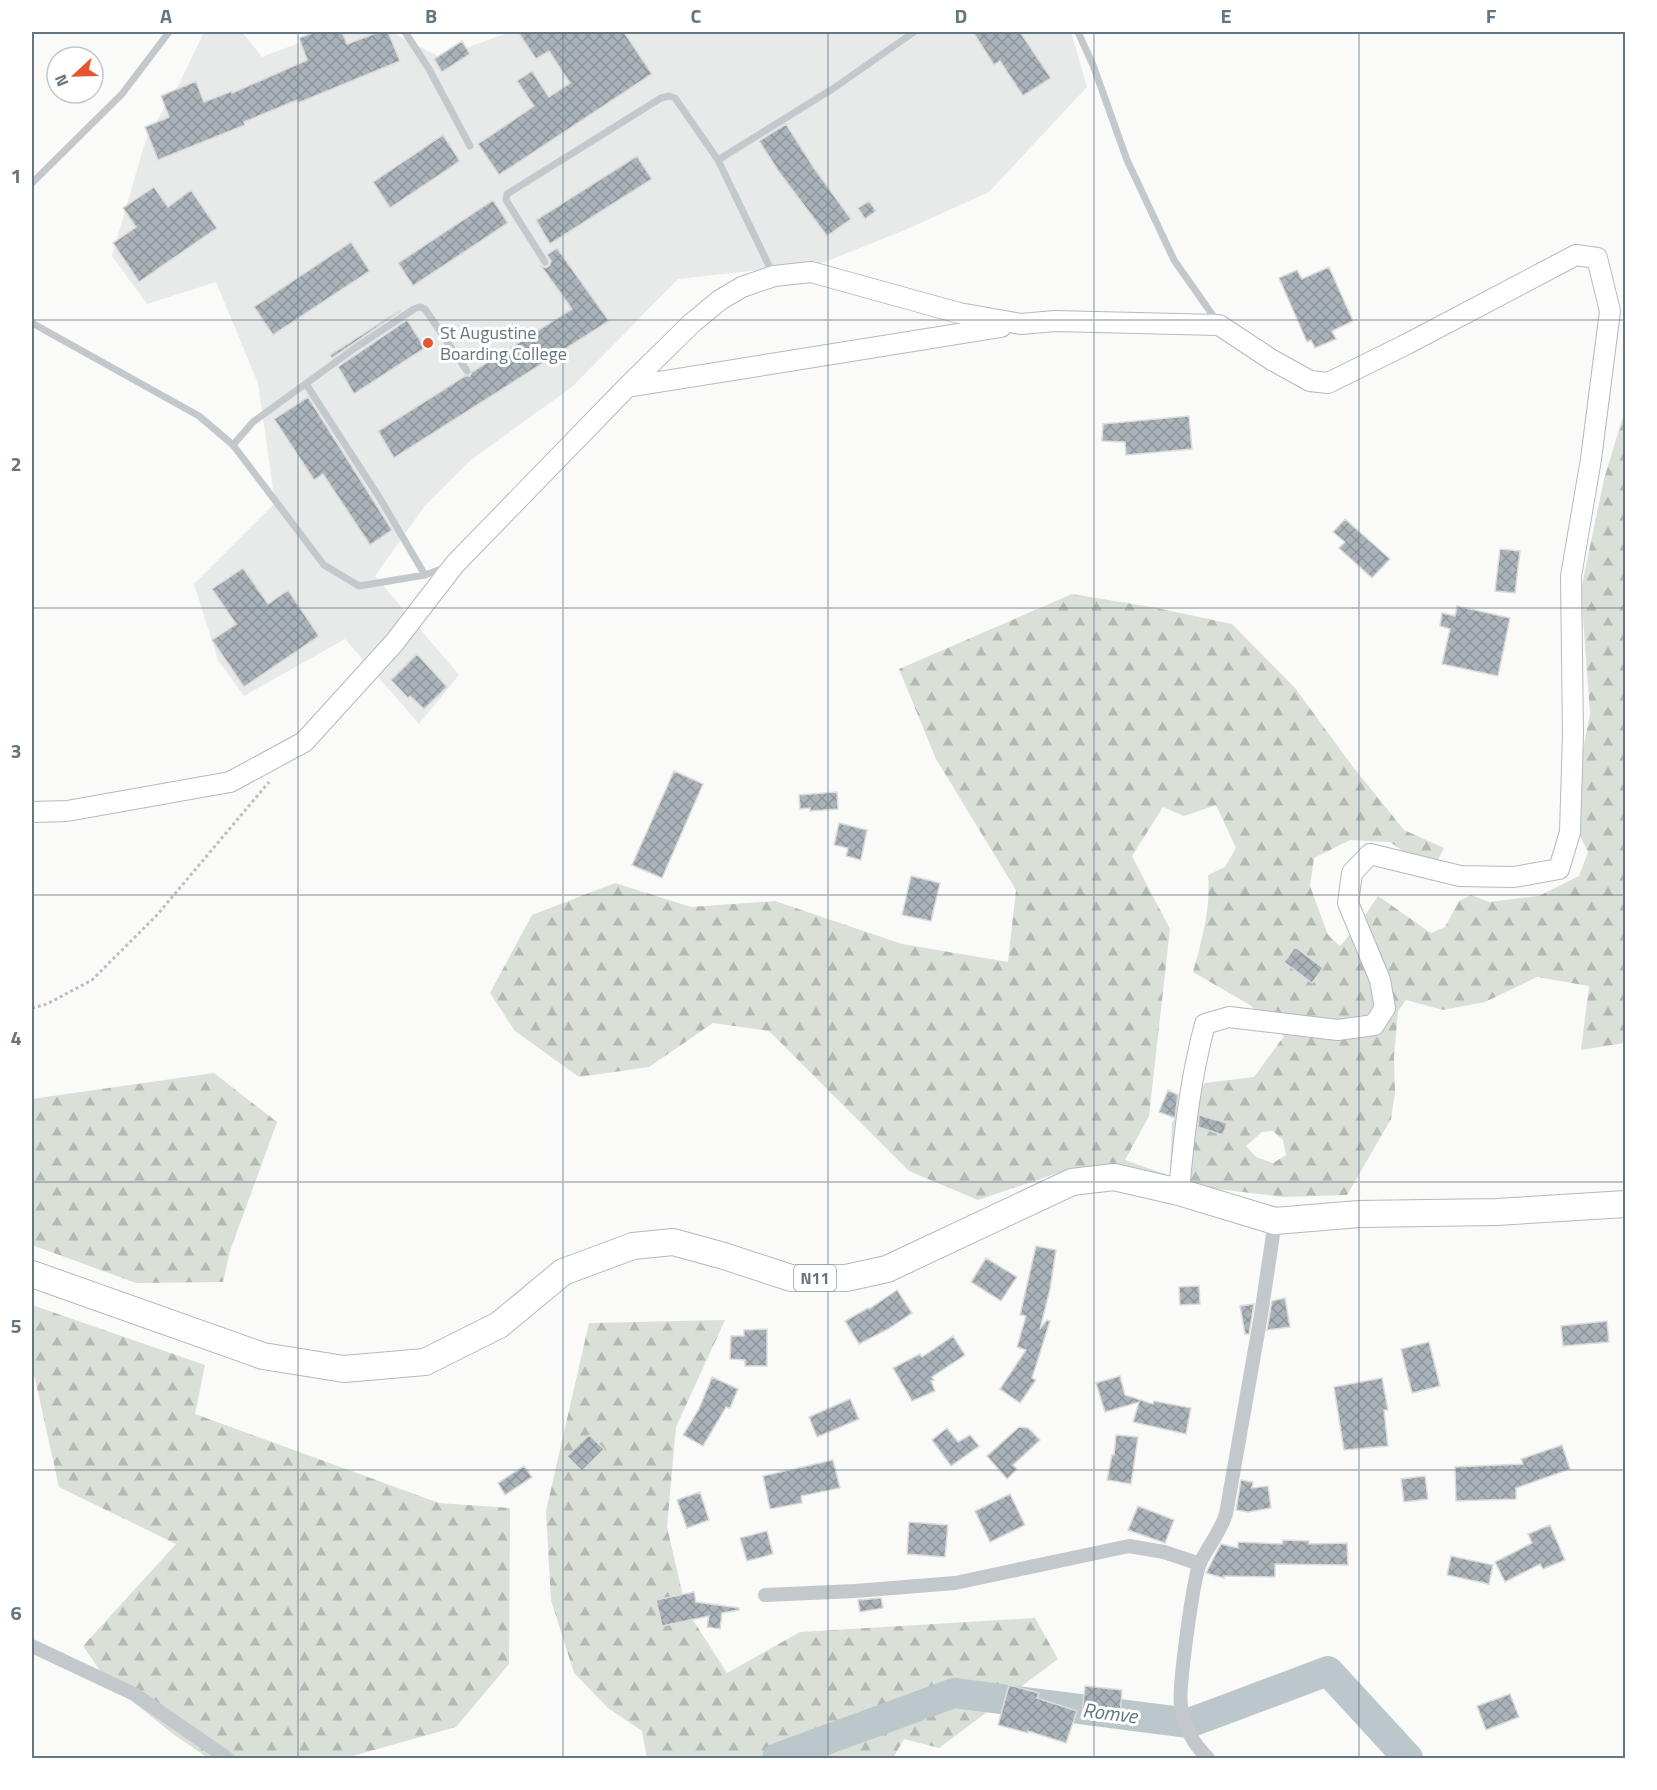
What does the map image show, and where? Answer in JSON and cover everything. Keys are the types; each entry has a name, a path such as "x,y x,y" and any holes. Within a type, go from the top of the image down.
{"highway":[{"name":"N11","path":"32,1275 262,1356 344,1370 425,1362 500,1325 562,1272 633,1246 674,1242 791,1278 846,1278 886,1269 1072,1182 1114,1177 1179,1192 1275,1221 1359,1214 1497,1212 1626,1204"}],"street":[{"path":"627,387 948,334 1054,321 1219,325 1272,360 1310,381 1328,382 1407,344 1576,255 1597,258 1610,311 1591,459 1571,576 1574,734 1570,832 1559,869 1514,877 1460,876 1370,854 1352,873 1348,903 1380,980 1385,1008 1374,1025 1338,1030 1229,1017 1205,1024 1196,1059 1184,1127 1179,1192"},
{"path":"32,812 67,811 230,782 304,742 394,643 455,564 692,323 720,300 742,286 774,276 811,272 959,313 1021,324"},
{"path":"1208,1758 1196,1747 1189,1735 1181,1704 1195,1581 1200,1564 1222,1528 1226,1514 1275,1221"},
{"path":"765,1595 955,1583 1129,1546 1164,1552 1200,1564"},
{"path":"32,1646 134,1694 226,1758"}],"lane":[{"path":"32,183 122,94 169,32"},
{"path":"405,32 429,69 470,146"},
{"path":"718,160 834,88 914,32"},
{"path":"1078,32 1127,160 1174,260 1219,325"},
{"path":"545,262 506,200 507,194 662,98 669,96 675,98 718,160 774,276"},
{"path":"232,445 254,422 355,348 420,307 425,309 467,371"},
{"path":"32,323 199,416 232,445 324,565 359,586 425,575 455,564"},
{"path":"306,384 373,488 425,575"}],"path":[{"path":"32,1008 47,1004 92,980 157,915 273,778"}],"shaded area":[{"name":"St Augustine Boarding College","path":"204,32 242,32 262,57 328,32 391,32 440,57 511,32 1071,32 1087,87 989,192 905,230 822,263 678,279 572,387 472,459 424,507 375,576 459,675 419,724 345,639 244,696 218,660 194,584 275,503 258,383 216,282 147,304 112,256 146,139 180,82"}],"green space":[{"path":"1625,410 1625,1043 1581,1050 1589,986 1537,977 1485,1002 1443,1010 1406,1000 1398,1011 1394,1057 1395,1092 1391,1119 1347,1195 1284,1197 1064,1171 978,1200 909,1171 769,1031 713,1023 649,1067 579,1077 515,1031 490,993 532,915 615,883 691,907 775,901 902,944 1008,962 1016,890 936,759 899,669 1072,594 1157,608 1232,624 1295,688 1353,767 1404,830 1444,848 1432,871 1390,842 1350,840 1314,858 1310,886 1328,935 1340,946 1378,896 1431,933 1445,927 1459,901 1471,895 1489,902 1539,896 1579,876 1588,852 1570,816 1590,714 1581,590 1604,479","holes":["1216,805 1236,848 1225,867 1208,875 1207,912 1193,972 1250,1005 1284,1036 1254,1077 1205,1083 1172,1122 1170,1176 1125,1160 1149,1116 1170,929 1132,856 1163,807 1184,816","1273,1131 1283,1140 1286,1155 1273,1163 1256,1157 1246,1146 1262,1132"]},
{"path":"214,1073 277,1122 230,1251 223,1282 136,1283 32,1245 32,1099"},
{"path":"32,1305 205,1365 195,1414 439,1503 510,1508 509,1664 456,1727 350,1758 208,1758 173,1734 107,1681 83,1646 176,1544 59,1487 32,1365"},
{"path":"725,1320 676,1427 667,1527 686,1609 727,1673 800,1632 1035,1618 1058,1659 939,1748 904,1739 893,1758 647,1758 642,1731 608,1708 574,1673 551,1600 546,1511 589,1323"}],"building":[{"path":"316,32 342,32 347,44 379,32 388,32 400,61 298,103 297,100 244,122 245,125 158,160 145,127 169,117 161,96 196,81 204,102 232,91 232,93 307,60 299,38"},
{"path":"518,32 624,32 652,74 499,175 478,144 534,106 517,81 532,71 549,97 570,83 549,51 536,59"},
{"path":"973,32 1020,32 1051,78 1023,96 1000,61 994,65"},
{"path":"462,41 470,54 442,72 434,59"},
{"path":"786,124 851,219 827,236 759,141"},
{"path":"443,135 460,161 390,208 373,182"},
{"path":"637,156 652,179 550,244 536,220"},
{"path":"154,187 168,207 191,190 217,228 139,282 113,243 136,227 123,208"},
{"path":"493,200 508,223 413,286 398,263"},
{"path":"869,201 876,211 865,219 858,208"},
{"path":"351,242 370,271 273,335 254,307"},
{"path":"557,248 609,321 394,458 378,431 465,376 470,376 472,372 572,309 541,266 546,268 550,265 551,261 547,255"},
{"path":"1329,267 1353,321 1332,331 1336,339 1315,348 1311,340 1307,342 1279,278 1297,270 1302,279"},
{"path":"401,311 332,358 330,355"},
{"path":"407,320 425,348 354,394 338,367"},
{"path":"308,397 392,530 370,545 323,474 314,480 274,419"},
{"path":"1189,416 1192,449 1126,455 1125,442 1102,441 1103,424"},
{"path":"1345,519 1390,559 1372,578 1339,548 1345,542 1333,532"},
{"path":"1500,549 1520,551 1515,593 1495,591"},
{"path":"243,568 268,604 288,590 319,636 244,687 212,640 236,624 212,589"},
{"path":"1457,606 1510,618 1498,676 1442,664 1450,629 1440,626 1442,613 1455,616"},
{"path":"417,654 447,687 424,709 410,696 408,698 391,680"},
{"path":"674,771 703,784 662,878 632,865"},
{"path":"837,792 838,809 810,811 810,808 800,809 799,795"},
{"path":"839,823 867,830 861,860 846,856 848,848 834,845"},
{"path":"911,876 940,883 931,921 902,915"},
{"path":"1295,947 1323,968 1312,983 1284,962"},
{"path":"1168,1090 1178,1095 1175,1118 1159,1112"},
{"path":"1199,1115 1227,1123 1223,1135 1198,1127"},
{"path":"1036,1246 1056,1250 1050,1289 1040,1329 1047,1320 1050,1321 1032,1378 1036,1380 1020,1403 1000,1389 1026,1350 1017,1347 1026,1316 1020,1315"},
{"path":"986,1258 1017,1277 1001,1301 971,1282"},
{"path":"1199,1286 1200,1304 1180,1305 1179,1287"},
{"path":"897,1290 912,1313 859,1344 845,1321 869,1309"},
{"path":"1285,1298 1290,1327 1267,1330 1272,1301"},
{"path":"1254,1304 1249,1334 1245,1334 1240,1306"},
{"path":"1607,1321 1609,1342 1563,1346 1561,1326"},
{"path":"767,1329 767,1366 745,1366 745,1360 730,1359 731,1336 744,1336 744,1330"},
{"path":"953,1336 965,1355 932,1377 934,1380 931,1381 935,1391 912,1401 893,1368 920,1354 922,1357"},
{"path":"1429,1342 1440,1386 1412,1393 1401,1349"},
{"path":"1120,1376 1125,1395 1153,1404 1154,1401 1191,1408 1186,1434 1133,1422 1139,1402 1105,1412 1096,1383"},
{"path":"712,1377 738,1389 730,1408 726,1407 703,1446 683,1435 699,1409"},
{"path":"1382,1378 1388,1410 1384,1410 1388,1446 1344,1450 1334,1387"},
{"path":"850,1399 859,1419 817,1437 809,1417"},
{"path":"1019,1427 1028,1428 1040,1440 1013,1465 1017,1469 1007,1479 987,1456"},
{"path":"947,1428 958,1442 970,1435 979,1446 951,1466 932,1440"},
{"path":"589,1435 604,1449 582,1471 567,1456"},
{"path":"1116,1435 1138,1437 1131,1484 1107,1480 1112,1455 1114,1455"},
{"path":"1562,1445 1570,1469 1516,1488 1516,1499 1456,1501 1455,1467 1523,1464 1521,1459"},
{"path":"833,1460 840,1488 801,1496 802,1503 770,1509 763,1476"},
{"path":"524,1466 532,1477 505,1495 498,1483"},
{"path":"1425,1476 1428,1499 1404,1502 1401,1479"},
{"path":"1241,1480 1253,1482 1252,1488 1268,1486 1271,1508 1248,1512 1236,1510"},
{"path":"700,1492 709,1520 687,1528 677,1500"},
{"path":"1010,1494 1025,1525 990,1542 975,1511"},
{"path":"1138,1506 1174,1520 1165,1543 1128,1530"},
{"path":"909,1522 948,1525 945,1557 907,1554"},
{"path":"1550,1525 1565,1560 1543,1569 1540,1564 1505,1582 1495,1562 1532,1543 1528,1534"},
{"path":"767,1531 773,1554 747,1561 740,1538"},
{"path":"1283,1540 1309,1541 1309,1544 1347,1543 1348,1565 1275,1564 1275,1577 1224,1576 1224,1578 1206,1573 1221,1544 1238,1548 1238,1542 1282,1544"},
{"path":"1451,1556 1493,1565 1489,1584 1447,1575"},
{"path":"694,1592 696,1602 739,1608 739,1610 722,1613 720,1629 707,1627 709,1616 662,1626 656,1600"},
{"path":"881,1598 883,1608 860,1612 858,1600"},
{"path":"1009,1685 1039,1693 1037,1698 1077,1711 1066,1743 1028,1731 1028,1733 998,1725"},
{"path":"1085,1686 1122,1690 1120,1716 1082,1713"},
{"path":"1510,1694 1519,1717 1486,1730 1477,1706"}],"waterway":[{"name":"Romve","path":"777,1758 954,1693 1189,1723 1328,1671 1408,1758"}],"place":[{"name":"St Augustine Boarding College","path":"428,343"}]}
